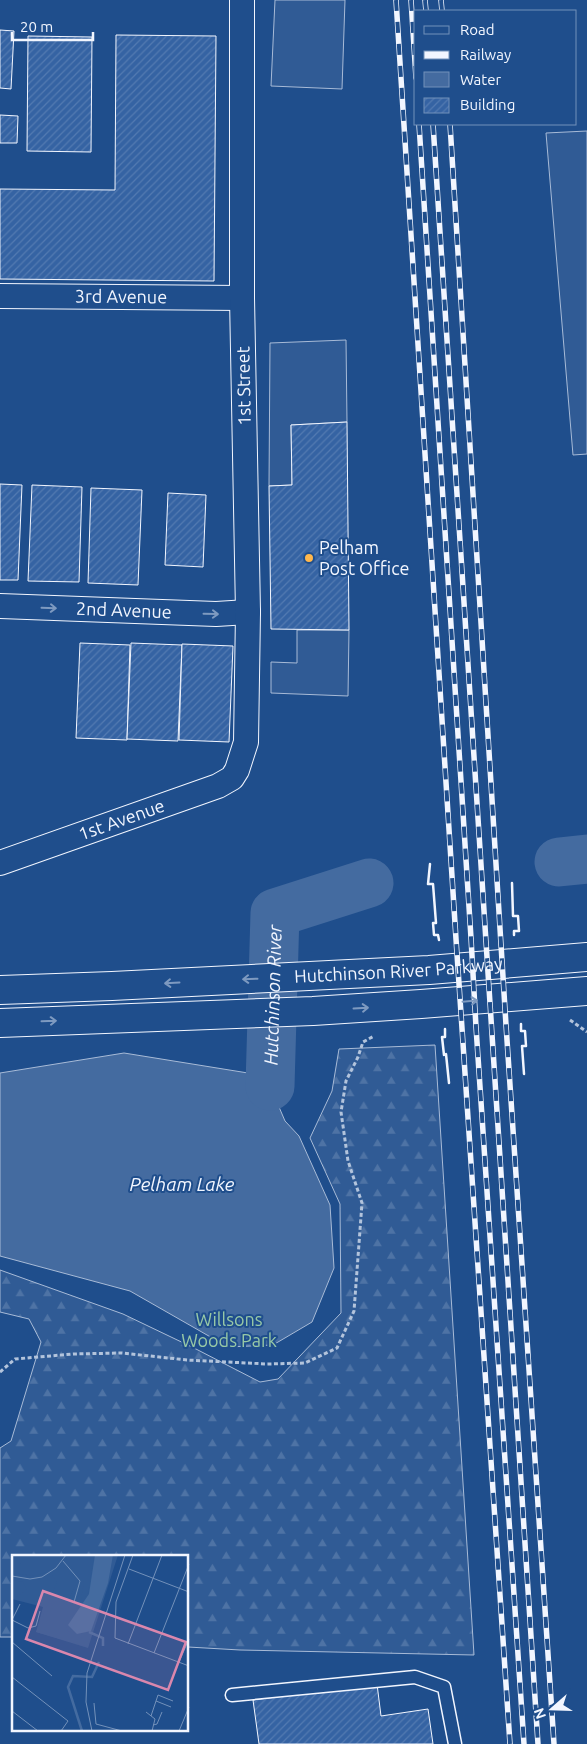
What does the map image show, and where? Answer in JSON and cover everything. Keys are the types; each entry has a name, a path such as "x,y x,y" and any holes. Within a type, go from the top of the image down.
{"highway":[{"name":"Hutchinson River Parkway","path":"0,990 429,970 587,957"},
{"name":"Hutchinson River Parkway","path":"0,1023 313,1011 430,1004 587,991"}],"street":[{"name":"1st Street","path":"237,770 246,742 248,612 242,298 242,0"},
{"name":"3rd Avenue","path":"0,296 242,298"},
{"name":"2nd Avenue","path":"0,606 216,614 248,612"},
{"name":"1st Avenue","path":"0,862 218,786 232,778 237,770"}],"lane":[{"path":"232,1695 415,1677 444,1687 455,1744"}],"path":[{"path":"568,1019 587,1032"},
{"path":"0,1372 15,1358 122,1353 187,1360 267,1364 305,1363 337,1348 354,1311 362,1203 348,1161 340,1112 346,1081 363,1042 380,1032"}],"shaded area":[{"path":"275,0 345,0 342,89 271,86"},
{"path":"587,131 587,454 573,455 546,133"},
{"path":"346,340 347,422 291,425 292,485 269,486 270,343"},
{"path":"297,630 349,630 348,696 271,693 271,662 297,663"}],"green space":[{"path":"435,1045 474,1655 240,1650 189,1647 189,1555 12,1555 12,1637 0,1637 0,1448 11,1441 41,1342 29,1319 0,1312 0,1270 123,1314 260,1382 278,1379 341,1313 340,1204 310,1138 332,1091 339,1049"}],"water":[{"name":"Pelham Lake","path":"124,1053 248,1073 270,1086 285,1121 299,1136 330,1205 334,1268 312,1322 273,1345 228,1347 130,1291 0,1256 0,1073"}],"building":[{"path":"0,30 14,31 11,89 0,88"},
{"path":"116,35 216,36 214,281 0,279 0,189 115,190"},
{"path":"28,36 92,37 91,152 27,151"},
{"path":"0,115 18,116 17,143 0,143"},
{"name":"Pelham Post Office","path":"347,422 349,630 271,629 269,486 292,485 291,425"},
{"path":"0,484 22,485 18,580 0,580"},
{"path":"32,485 82,487 79,582 28,581"},
{"path":"91,488 142,490 138,585 88,583"},
{"path":"168,493 206,495 203,567 165,565"},
{"path":"80,643 130,645 127,740 76,738"},
{"path":"131,643 182,645 178,741 127,739"},
{"path":"182,644 233,646 229,742 179,740"},
{"path":"377,1684 381,1716 428,1709 433,1744 259,1744 253,1700"}],"waterway":[{"name":"Hutchinson River","path":"559,862 587,859"},
{"name":"Hutchinson River","path":"270,1086 275,913 369,883"}],"railway":[{"path":"396,0 510,1744"},
{"path":"411,0 414,47"},
{"path":"425,0 426,10"},
{"path":"441,0 442,10"},
{"path":"419,125 476,1027 524,1744"},
{"path":"433,125 538,1744"},
{"path":"450,125 506,1025 554,1744"}],"wall":[{"path":"430,864 428,884 433,884 436,923 433,923 434,935 438,935 439,940"},
{"path":"512,883 513,916 518,916 519,931 514,931 514,935"},
{"path":"521,1024 521,1031 525,1031 526,1046 522,1046 524,1074"},
{"path":"445,1029 445,1037 442,1037 449,1083"}],"place":[{"name":"Pelham Post Office","path":"309,558"}],"park label":[{"name":"Willsons Woods Park","path":"229,1330"}]}
